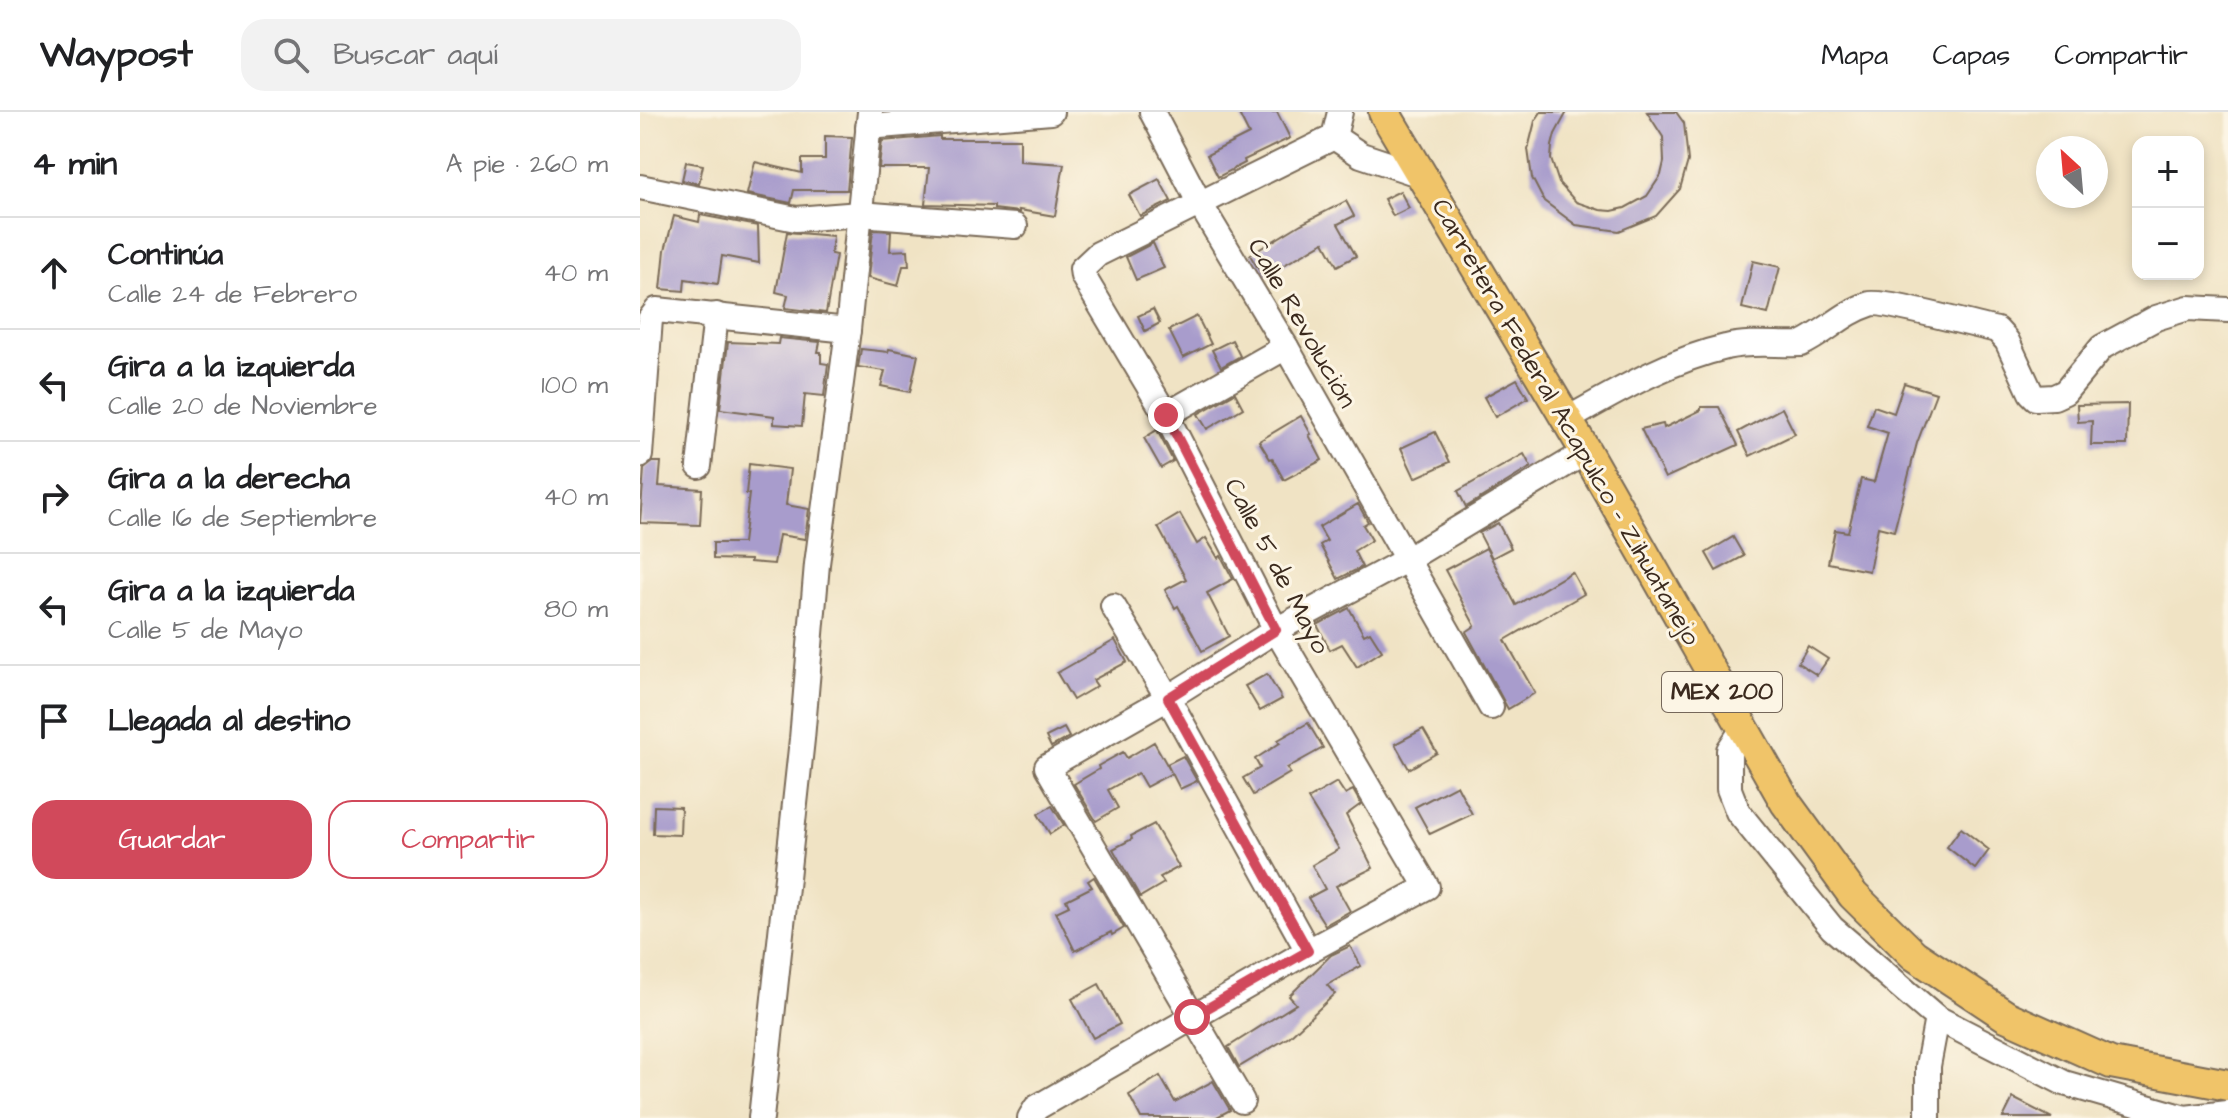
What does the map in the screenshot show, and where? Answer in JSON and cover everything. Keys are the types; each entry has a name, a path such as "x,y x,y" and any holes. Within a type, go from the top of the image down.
{"main road":[{"name":"Carretera Federal Acapulco - Zihuatanejo","path":"1384,112 1586,452 1786,803 1853,895 1914,955 2006,1016 2111,1063 2228,1085"}],"street":[{"path":"761,1118 802,739 817,564 848,330 869,120 1051,112"},
{"name":"Calle Revolución","path":"1152,112 1200,204 1286,347 1491,707"},
{"path":"1200,204 1334,137 1340,112"},
{"path":"1334,137 1361,155 1421,175"},
{"path":"640,187 796,219 860,214 1015,226"},
{"name":"Calle 5 de Mayo","path":"1200,204 1098,254 1082,269 1083,276 1166,415 1276,630 1427,887 1308,951"},
{"path":"1566,420 1686,358 1729,346 1801,344 1839,319 1873,302 1997,330 2007,341 2036,398 2054,397 2065,392 2102,347 2156,318 2188,308 2228,310"},
{"path":"640,455 650,319 657,310 848,330"},
{"path":"699,466 716,315"},
{"path":"1166,415 1286,347"},
{"path":"1242,1101 1047,767 1168,698 1276,630 1406,560 1586,452"},
{"path":"1030,1118 1036,1108 1308,951 1168,698 1113,606"},
{"path":"1743,729 1729,750 1729,789 1738,812 1832,928 1937,1018 2064,1083 2185,1118 2228,1113"},
{"path":"1928,1118 1928,1066 1937,1018"}],"building":[{"path":"1238,112 1277,112 1290,138 1244,160 1245,163 1218,177 1207,155 1249,134"},
{"path":"1541,112 1567,112 1552,146 1551,159 1559,183 1576,202 1612,211 1647,196 1661,175 1663,137 1647,112 1676,112 1684,123 1688,161 1680,189 1656,216 1619,231 1576,225 1544,201 1532,178 1528,149 1535,121"},
{"path":"825,136 852,137 847,190 794,190 791,203 747,194 755,162 802,173 802,159 825,159"},
{"path":"940,136 940,139 1020,139 1020,161 1064,164 1055,216 994,209 994,206 925,204 929,168 879,168 882,141"},
{"path":"686,162 703,165 699,184 682,180"},
{"path":"1159,179 1171,201 1140,216 1129,195"},
{"path":"1400,191 1409,208 1393,216 1384,199"},
{"path":"1346,201 1354,216 1338,224 1356,256 1337,266 1324,242 1263,277 1250,255"},
{"path":"700,215 758,226 759,263 722,256 718,284 685,279 684,291 661,289 665,250 674,216 699,222"},
{"path":"873,230 891,231 890,251 908,250 909,266 903,266 898,286 868,278"},
{"path":"787,232 833,236 831,254 836,255 826,313 785,308 788,295 776,292"},
{"path":"1153,243 1164,268 1136,280 1126,257"},
{"path":"1753,261 1780,267 1768,314 1742,308"},
{"path":"1153,309 1160,323 1145,331 1138,316"},
{"path":"1197,316 1211,344 1183,358 1169,330"},
{"path":"779,338 820,342 818,352 821,352 821,363 828,364 824,396 805,394 802,426 774,424 774,416 720,409 728,342 778,344"},
{"path":"1232,340 1240,356 1221,367 1212,350"},
{"path":"861,349 888,352 889,349 918,355 910,392 881,386 885,371 858,367"},
{"path":"1517,379 1528,398 1495,417 1484,397"},
{"path":"1904,383 1936,393 1917,443 1894,531 1878,527 1869,571 1828,563 1835,530 1848,532 1861,479 1874,482 1888,433 1867,426 1874,406 1894,413"},
{"path":"1235,393 1243,408 1207,429 1198,414"},
{"path":"2128,404 2127,445 2091,445 2092,421 2078,422 2077,405"},
{"path":"1701,407 1719,407 1738,445 1665,478 1641,429 1663,424 1664,428 1701,410"},
{"path":"1782,408 1795,434 1750,456 1738,432"},
{"path":"1301,416 1322,460 1284,480 1259,441"},
{"path":"1157,430 1173,461 1161,468 1144,438"},
{"path":"1435,432 1450,462 1415,478 1401,448"},
{"path":"1524,454 1531,467 1466,507 1458,491"},
{"path":"653,462 661,462 659,486 702,489 700,525 640,523 644,469"},
{"path":"749,464 790,469 786,505 809,509 805,539 779,535 774,564 713,559 713,543 743,543"},
{"path":"1358,504 1368,522 1363,525 1372,540 1354,551 1362,567 1338,579 1320,545 1327,541 1319,527"},
{"path":"1180,514 1197,544 1206,538 1218,558 1221,556 1233,579 1207,593 1229,636 1202,651 1178,606 1175,608 1165,590 1186,579 1158,527"},
{"path":"1498,523 1511,548 1492,558 1479,533"},
{"path":"1733,537 1744,556 1716,571 1706,553"},
{"path":"1486,548 1516,605 1572,572 1584,594 1505,640 1535,693 1508,709 1466,632 1475,626 1445,570"},
{"path":"1349,608 1364,635 1370,632 1382,651 1357,667 1342,644 1330,650 1317,625"},
{"path":"1115,640 1127,662 1093,680 1097,686 1073,700 1057,673"},
{"path":"1808,646 1828,659 1817,675 1798,663"},
{"path":"1267,674 1282,699 1260,711 1245,686"},
{"path":"1308,723 1323,748 1287,768 1290,773 1253,795 1243,778 1260,768 1255,759 1280,743 1278,740"},
{"path":"1064,728 1069,737 1051,747 1046,737"},
{"path":"1423,729 1437,753 1409,769 1395,744"},
{"path":"1154,742 1171,772 1167,764 1183,756 1197,781 1180,789 1172,773 1146,787 1138,773 1108,790 1118,808 1096,821 1074,784 1123,752 1127,758"},
{"path":"1337,782 1345,794 1353,790 1361,804 1346,815 1373,868 1336,886 1350,911 1325,925 1308,898 1325,889 1312,865 1339,849 1308,799"},
{"path":"1457,785 1472,814 1430,834 1415,807"},
{"path":"654,806 681,807 680,835 653,834"},
{"path":"1052,806 1064,825 1050,834 1038,814"},
{"path":"1154,824 1179,867 1160,877 1164,883 1140,897 1113,849"},
{"path":"1961,828 1989,850 1975,869 1947,847"},
{"path":"1094,877 1124,928 1075,951 1056,912 1069,906 1066,900 1092,887 1088,881"},
{"path":"1350,946 1361,966 1327,985 1335,994 1289,1037 1239,1067 1228,1047 1296,1004 1289,996 1331,955"},
{"path":"1099,984 1120,1024 1093,1038 1072,999"},
{"path":"1160,1076 1175,1102 1213,1081 1230,1110 1215,1118 1141,1118 1129,1095"},
{"path":"2013,1098 2052,1118 2003,1118"}],"route":[{"path":"1166,415 1276,630 1168,698 1308,951 1192,1017"}]}
